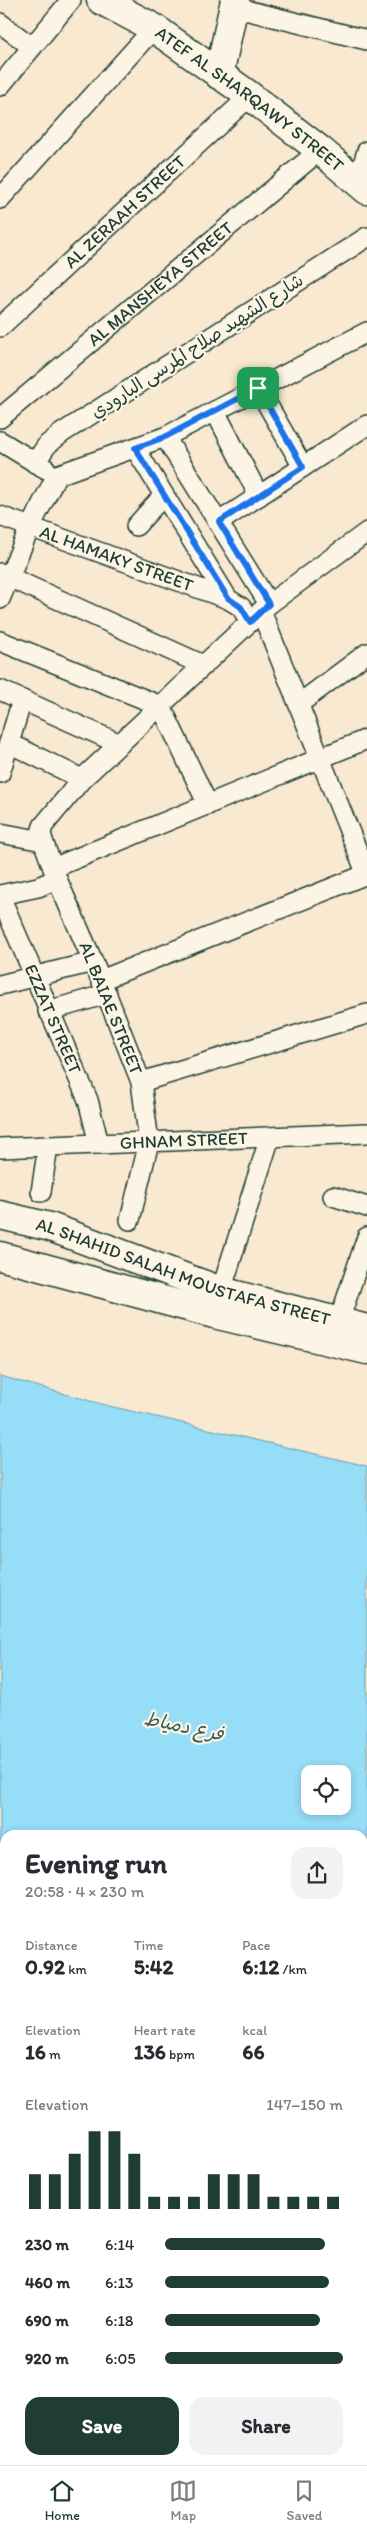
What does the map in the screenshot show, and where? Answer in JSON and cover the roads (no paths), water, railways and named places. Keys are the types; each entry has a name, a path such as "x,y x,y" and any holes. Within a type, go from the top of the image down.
{"main road":[{"name":"ATEF AL SHARQAWY STREET","path":"101,0 154,28 212,71 250,96 320,150 362,186"},
{"path":"212,71 229,2"},
{"name":"AL SHAHID SALAH MOUSTAFA STREET","path":"0,1215 50,1227 221,1291 367,1329"},
{"name":"AL SHAHID SALAH MOUSTAFA STREET","path":"0,1256 214,1314 367,1350"}],"street":[{"path":"0,86 70,0"},
{"path":"229,2 367,40"},
{"path":"0,23 32,47"},
{"path":"0,199 154,28"},
{"name":"AL ZERAAH STREET","path":"0,327 250,96"},
{"name":"AL MANSHEYA STREET","path":"0,418 320,150"},
{"path":"362,186 367,151"},
{"name":"شارع الشهيد صلاح المرسى البارودي","path":"35,463 48,446 62,433 367,237"},
{"path":"0,599 5,575 57,475 165,437 367,332"},
{"path":"258,388 303,467"},
{"path":"215,411 259,496"},
{"path":"219,522 367,425"},
{"path":"48,1011 367,875 299,704 219,522 165,437"},
{"path":"0,441 57,475"},
{"path":"135,448 228,598"},
{"path":"136,526 163,496"},
{"name":"AL HAMAKY STREET","path":"0,516 228,598 241,607 260,612"},
{"path":"0,833 43,841 41,833 43,826 82,779 260,612 367,532"},
{"path":"5,575 204,665"},
{"path":"0,641 161,706 208,804"},
{"path":"299,704 367,653"},
{"path":"0,690 120,744"},
{"path":"0,773 22,700"},
{"path":"0,896 38,887 55,874 208,804 367,739"},
{"path":"9,743 82,779"},
{"name":"AL BAIAE STREET","path":"43,841 55,874 104,987 141,1082 150,1142"},
{"name":"EZZAT STREET","path":"0,896 33,977 88,1100 99,1144"},
{"path":"0,985 93,962"},
{"path":"141,1082 367,1014"},
{"name":"GHNAM STREET","path":"0,1148 367,1133"},
{"path":"221,1291 270,1137"},
{"path":"130,1220 150,1142"},
{"path":"41,1192 48,1146"},
{"path":"332,1196 367,1206"},
{"path":"339,1321 367,1237"}],"water":[{"name":"فرع دمياط","path":"0,1376 105,1405 367,1466 367,1830 0,1830"}]}
